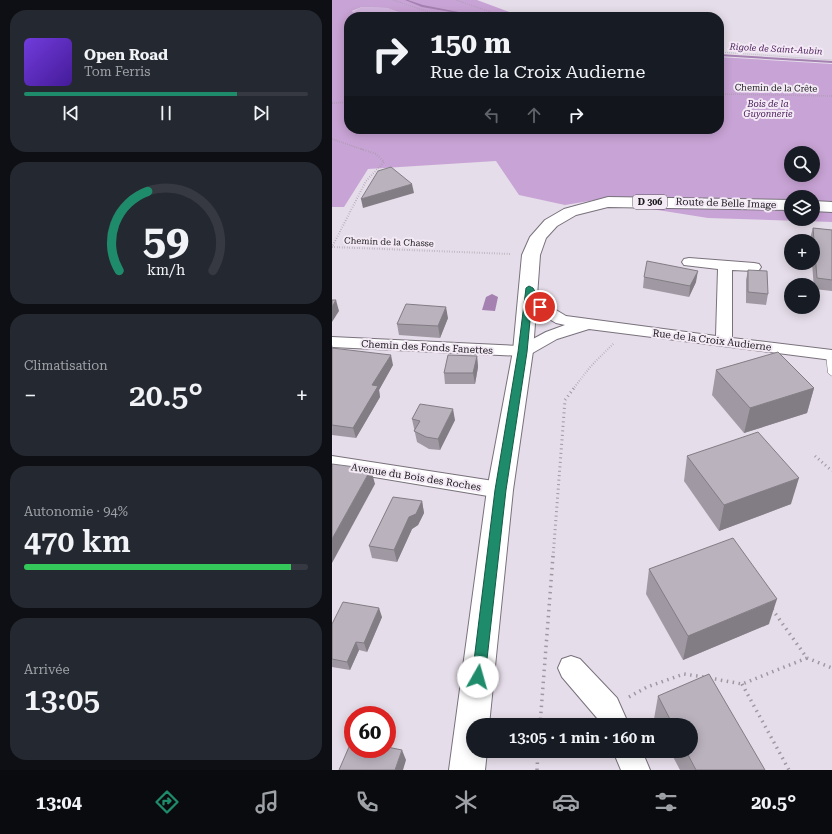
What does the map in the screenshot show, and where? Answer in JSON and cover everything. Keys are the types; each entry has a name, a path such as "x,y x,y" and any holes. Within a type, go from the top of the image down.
{"main road":[{"name":"Route de Belle Image","path":"467,770 500,490 523,352 531,255 538,237 551,223 570,212 598,204 623,201 784,205"},
{"path":"820,206 832,207"}],"street":[{"path":"689,262 725,266 754,267"},
{"path":"724,342 725,266"},
{"name":"Rue de la Croix Audierne","path":"529,288 540,307 562,320 628,330 831,354"},
{"name":"Rue de la Croix Audierne","path":"523,352 545,337 569,328 591,325"},
{"name":"Chemin des Fonds Fanettes","path":"332,342 523,352"},
{"name":"Avenue du Bois des Roches","path":"332,463 500,490"},
{"path":"571,668 611,717"},
{"path":"630,758 636,770"}],"lane":[{"path":"831,354 832,373"}],"path":[{"path":"392,0 429,12"},
{"path":"456,0 491,12"},
{"path":"724,52 832,60"},
{"name":"Chemin de la Crête","path":"724,94 832,96"},
{"path":"332,103 344,102"},
{"name":"Chemin de la Chasse","path":"332,139 376,154 384,162 372,173 366,182 332,247 531,255"},
{"path":"541,718 565,400 591,366 628,330"},
{"path":"815,456 832,470"},
{"path":"769,605 807,658 832,668"},
{"path":"611,717 648,686 684,674 742,684 807,658"},
{"path":"742,684 789,770"},
{"path":"537,770 538,758"}],"shaded area":[{"path":"362,7 387,8 398,12 352,12"},
{"path":"492,294 498,297 495,311 482,310 486,297"}],"green space":[{"name":"Bois de la Guyonnerie","path":"332,0 477,0 509,12 398,12 387,8 362,7 352,11 353,12 344,12 344,134 724,134 724,57 832,64 832,222 820,222 820,190 784,190 784,220 708,218 595,200 565,205 519,195 496,161 368,169 344,207 332,207"}],"building":[{"path":"391,167 412,184 361,199 378,171"},
{"path":"813,228 832,230 832,280 817,278 816,270 820,270 820,234 813,234"},
{"path":"647,261 698,271 690,286 644,277"},
{"path":"748,270 767,271 768,294 748,292"},
{"path":"332,300 336,300 332,307"},
{"path":"406,304 446,307 438,326 397,324"},
{"path":"332,348 391,355 372,385 378,386 353,428 332,425"},
{"path":"778,352 814,388 750,408 716,370"},
{"path":"448,355 477,356 473,373 444,373"},
{"path":"420,404 453,409 438,439 426,437 414,431 420,421 412,419"},
{"path":"758,432 799,478 724,505 687,456"},
{"path":"332,464 371,469 332,539"},
{"path":"393,497 422,501 416,514 409,517 394,550 369,546"},
{"path":"733,538 777,599 688,636 649,569"},
{"path":"343,602 379,608 364,643 356,642 347,662 332,659 332,624"},
{"path":"709,674 765,770 696,770 690,758 698,758 698,718 669,718 658,696"},
{"path":"396,749 402,750 395,770 339,770 344,758 396,758"}],"waterway":[{"name":"Rigole de Saint-Aubin","path":"406,0 422,6 455,12"},
{"name":"Rigole de Saint-Aubin","path":"724,55 832,62"}],"route":[{"path":"478,677 500,490 523,352 529,288 540,307"}]}
